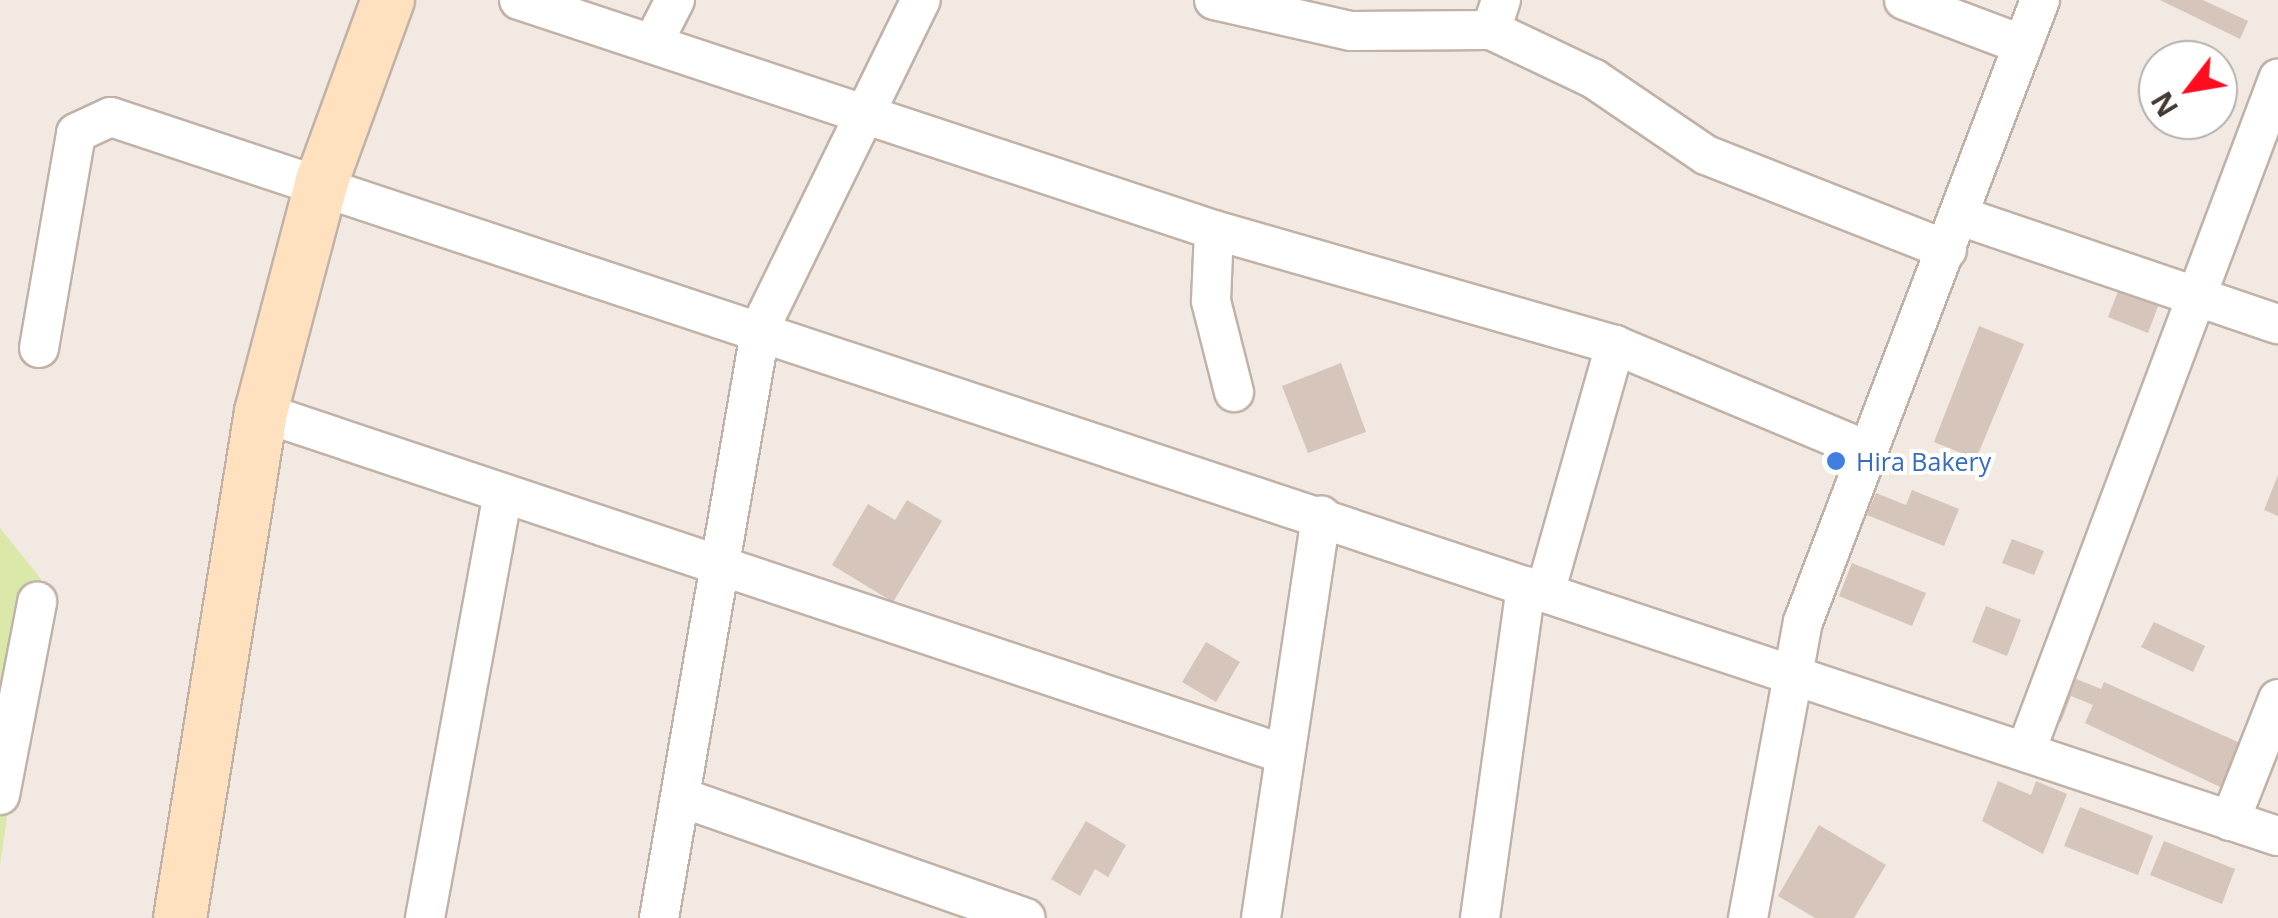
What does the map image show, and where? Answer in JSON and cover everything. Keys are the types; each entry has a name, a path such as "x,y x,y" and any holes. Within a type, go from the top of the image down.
{"main road":[{"path":"180,918 261,412 322,181 388,0"}],"street":[{"path":"519,0 655,39 1214,230 1615,345 1864,449"},
{"path":"655,39 675,0"},
{"path":"659,918 682,798 713,569 761,326 921,0"},
{"path":"1214,0 1351,31 1496,15 1706,155 1953,233 2278,324"},
{"path":"1904,0 2023,46"},
{"path":"1748,918 1792,672 1864,449 1953,233 2040,0"},
{"path":"2026,748 2278,80"},
{"path":"39,348 76,134 92,118 322,181 1536,589 2026,748 2278,836"},
{"path":"1214,230 1211,300 1234,392"},
{"path":"1480,918 1536,589 1615,345"},
{"path":"261,412 713,569 1284,754"},
{"path":"425,918 502,498"},
{"path":"1261,918 1322,515"},
{"path":"0,795 37,602"},
{"path":"2230,821 2278,699"},
{"path":"682,798 1026,918"}],"green space":[{"path":"0,528 41,579 0,866"}],"building":[{"path":"2160,0 2203,0 2248,21 2240,39"},
{"path":"2122,281 2162,296 2148,333 2108,317"},
{"path":"1979,326 2024,344 1976,459 1934,442"},
{"path":"1341,363 1366,432 1308,453 1282,386"},
{"path":"2278,475 2278,516 2264,510"},
{"path":"1912,490 1959,509 1944,546 1867,515 1876,493 1906,505"},
{"path":"907,500 942,521 893,602 832,565 868,504 895,520"},
{"path":"2012,539 2044,551 2034,575 2002,563"},
{"path":"1852,563 1926,593 1912,626 1839,596"},
{"path":"1986,606 2021,620 2007,656 1972,642"},
{"path":"2154,622 2205,646 2193,672 2141,647"},
{"path":"1206,642 1240,662 1216,702 1182,682"},
{"path":"2064,674 2101,689 2104,682 2258,751 2237,795 2085,723 2093,705 2071,696 2061,722 2046,717"},
{"path":"1998,781 2031,795 2036,781 2067,794 2043,854 1982,821"},
{"path":"2080,807 2153,836 2138,875 2064,846"},
{"path":"1086,821 1126,845 1108,877 1095,869 1080,896 1051,879"},
{"path":"1819,825 1886,865 1854,918 1815,918 1778,896"},
{"path":"2164,841 2235,869 2222,904 2150,875"}],"place":[{"name":"Hira Bakery","path":"1836,461"}]}
